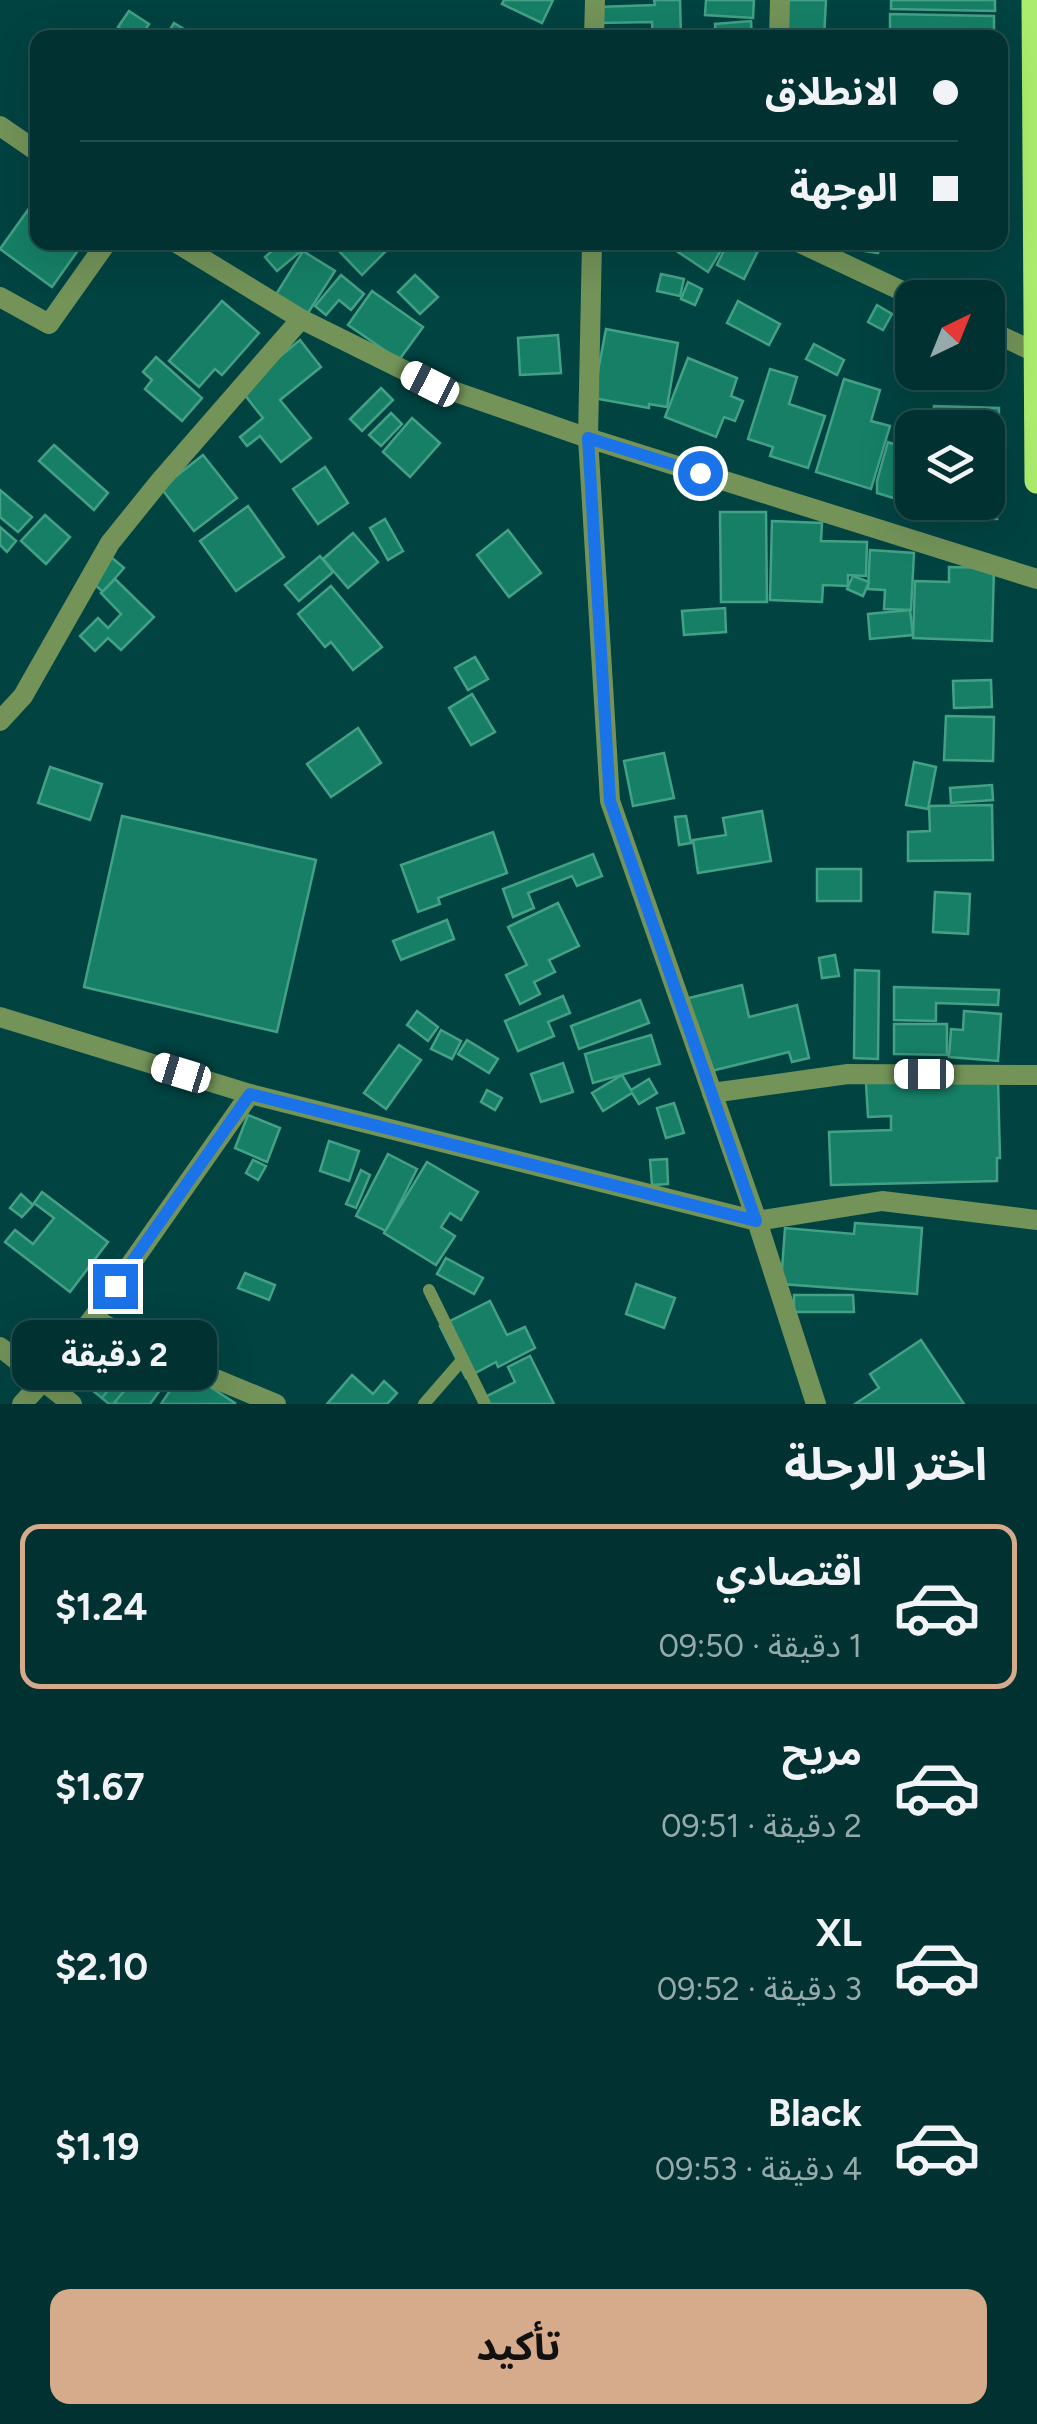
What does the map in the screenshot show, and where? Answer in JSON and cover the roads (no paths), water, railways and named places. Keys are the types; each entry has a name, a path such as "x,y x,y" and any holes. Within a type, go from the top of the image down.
{"main road":[{"path":"1034,0 1037,481"}],"street":[{"path":"594,30 595,0"},
{"path":"779,30 780,0"},
{"path":"0,126 30,147"},
{"path":"0,297 49,324 101,250"},
{"path":"188,250 301,318 430,384 588,438 1037,579"},
{"path":"592,250 588,438 610,801 816,1404"},
{"path":"815,250 895,288"},
{"path":"0,721 23,696 110,543 301,318"},
{"path":"1005,338 1035,352"},
{"path":"0,1016 250,1094 756,1221 882,1201 1037,1220"},
{"path":"712,1093 848,1074 1037,1075"},
{"path":"22,1404 93,1318 250,1094"},
{"path":"93,1318 165,1358 276,1404"},
{"path":"0,1347 72,1404"}],"lane":[{"path":"428,1290 485,1404"},
{"path":"424,1404 463,1360"}]}
